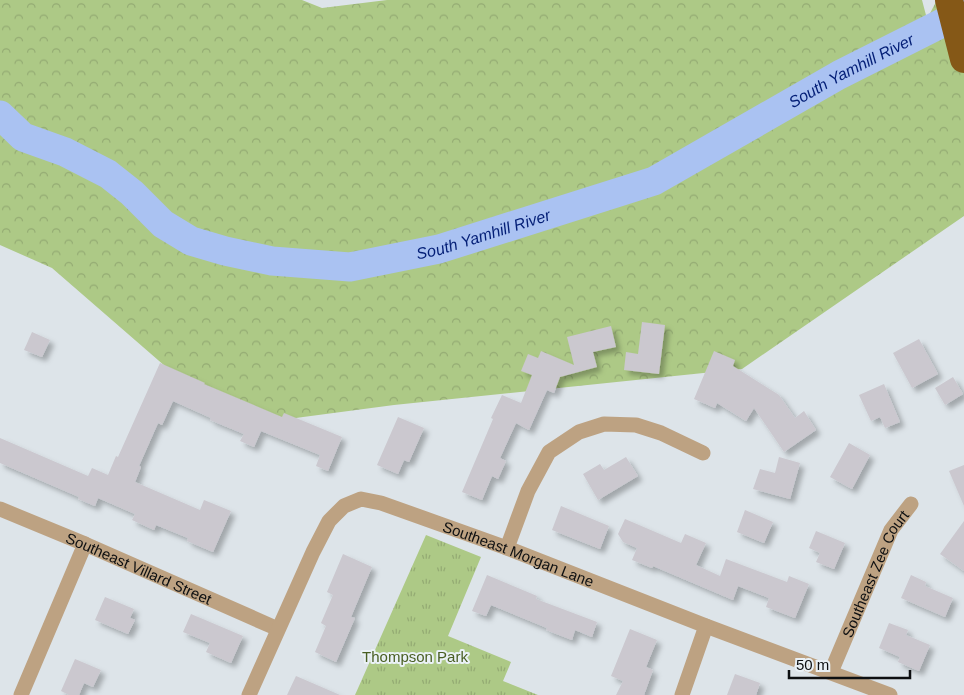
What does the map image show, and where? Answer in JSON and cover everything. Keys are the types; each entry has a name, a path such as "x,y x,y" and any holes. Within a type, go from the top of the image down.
{"highway":[{"path":"949,0 964,59"}],"street":[{"path":"507,548 528,491 550,452 579,432 604,424 636,425 661,433 703,453"},
{"name":"Southeast Morgan Lane","path":"249,695 313,552 329,521 344,506 361,499 381,503 507,548 706,626 890,695"},
{"name":"Southeast Zee Court","path":"830,672 891,530 911,504"},
{"name":"Southeast Villard Street","path":"0,510 85,544 278,629"},
{"path":"21,695 85,544"},
{"path":"682,695 706,626"}],"green space":[{"path":"0,0 302,0 322,8 387,0 922,0 927,19 937,0 964,0 964,216 742,369 394,405 234,426 52,268 0,245"},
{"name":"Thompson Park","path":"426,535 481,557 448,636 511,662 503,681 538,695 355,695"}],"building":[{"path":"642,322 665,325 659,374 624,370 626,352 638,354"},
{"path":"611,326 616,347 593,352 597,367 560,377 554,393 547,390 529,430 516,423 500,458 506,461 498,479 492,476 482,500 462,492 502,395 521,403 532,375 521,371 528,354 538,358 541,351 574,365 567,337"},
{"path":"32,332 50,340 42,357 24,350"},
{"path":"919,339 938,374 912,388 893,353"},
{"path":"714,351 735,360 733,366 779,395 795,418 804,411 816,430 784,452 754,408 746,421 717,403 715,408 694,399"},
{"path":"160,363 282,417 284,413 342,437 328,471 316,466 320,455 261,431 254,447 240,441 244,434 210,420 211,418 173,401 162,425 158,423 139,466 141,467 135,482 200,510 204,500 231,511 213,552 187,541 188,538 156,525 154,530 132,520 135,514 98,498 95,506 78,499 79,497 0,463 0,438 88,476 92,468 108,475"},
{"path":"953,377 963,394 945,405 935,388"},
{"path":"884,384 900,422 885,428 880,417 871,421 859,395"},
{"path":"398,417 424,428 409,462 404,460 398,474 377,465"},
{"path":"849,443 870,455 852,489 830,477"},
{"path":"626,457 638,476 598,500 583,474 600,464 604,470"},
{"path":"779,457 800,463 790,499 753,489 760,469 775,473"},
{"path":"964,465 964,506 949,471"},
{"path":"561,506 609,526 600,549 552,530"},
{"path":"745,510 773,522 764,543 737,532"},
{"path":"625,519 681,543 685,534 706,543 696,565 720,576 726,559 787,582 789,576 809,584 795,618 766,607 769,598 738,586 733,600 653,566 652,568 632,560 637,548 623,542 618,534"},
{"path":"964,521 964,571 940,554"},
{"path":"816,531 845,543 834,569 816,562 820,553 809,548"},
{"path":"343,554 372,567 351,617 355,618 336,662 315,652 326,626 321,623 333,595 327,592"},
{"path":"487,575 537,596 536,599 597,622 592,637 575,630 572,640 491,605 486,616 472,611"},
{"path":"911,575 926,582 925,586 953,598 945,617 901,598"},
{"path":"105,597 134,609 130,618 135,620 128,634 95,620"},
{"path":"191,614 243,636 231,663 206,652 210,643 183,632"},
{"path":"889,623 908,630 906,635 930,645 919,671 898,662 900,657 879,648"},
{"path":"630,629 657,640 646,667 653,670 644,695 616,695 623,681 611,676"},
{"path":"75,659 101,670 93,687 84,683 79,695 69,695 61,691"},
{"path":"735,674 760,683 756,695 727,695"},
{"path":"296,676 340,695 287,695"}],"waterway":[{"name":"South Yamhill River","path":"0,115 23,137 65,152 108,174 132,193 163,224 191,241 225,251 272,261 350,267 439,249 654,181 839,75 964,12"}]}
